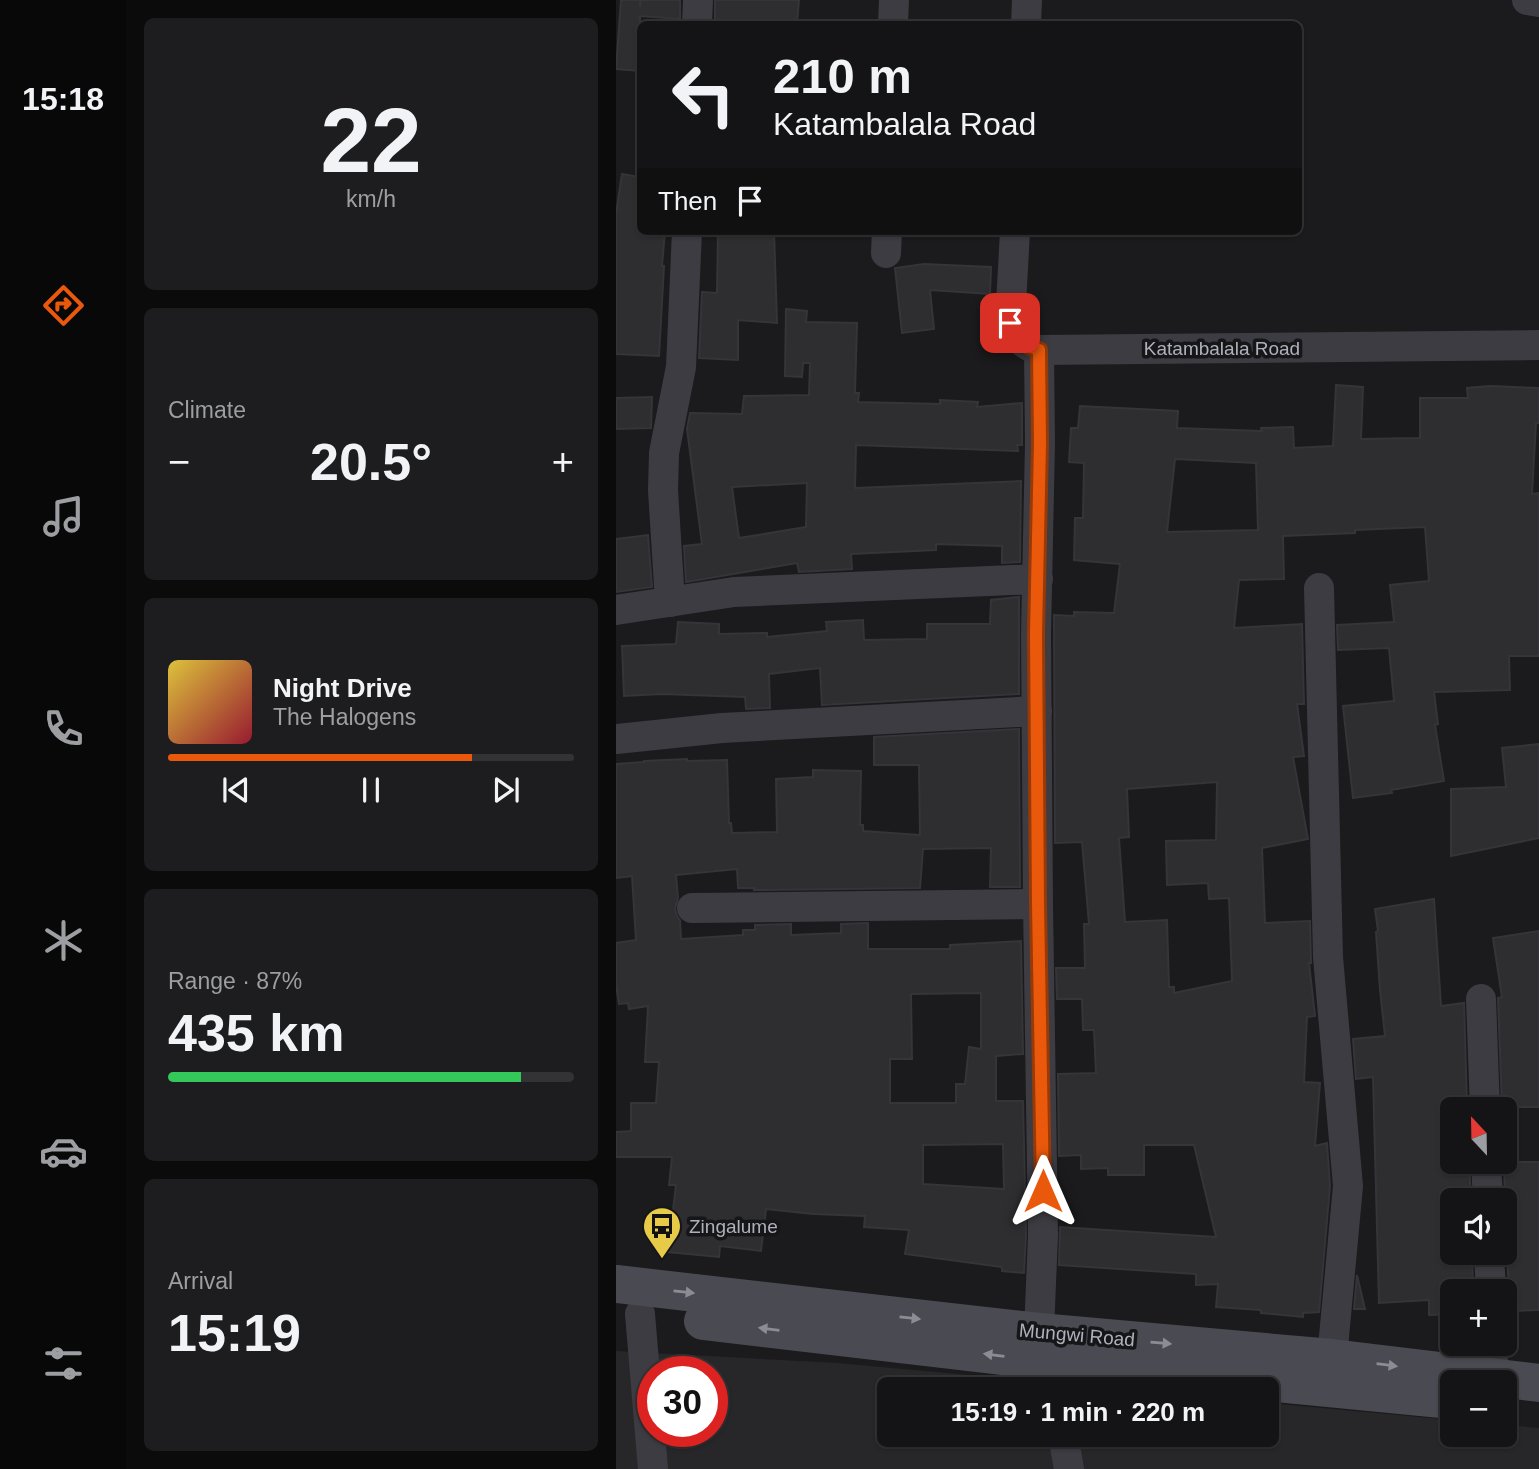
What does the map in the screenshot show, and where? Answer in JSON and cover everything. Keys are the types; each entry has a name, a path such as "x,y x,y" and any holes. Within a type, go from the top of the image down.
{"main road":[{"name":"Mungwi Road","path":"616,1284 1048,1361 1332,1358 1442,1370"},
{"name":"Mungwi Road","path":"628,1312 1048,1361 1440,1399"},
{"name":"Mungwi Road","path":"1517,1379 1539,1383"},
{"name":"Mungwi Road","path":"1517,1392 1539,1409"}],"street":[{"path":"697,21 698,0"},
{"path":"893,21 894,0"},
{"path":"1026,21 1027,0"},
{"path":"1527,0 1539,2"},
{"path":"670,602 663,491 664,453 681,367 687,235"},
{"path":"1015,235 1010,323 1016,336 1025,345 1039,350 1036,634 1038,904 1048,1361"},
{"name":"Katambalala Road","path":"1039,350 1539,345"},
{"path":"616,610 734,592 1038,579"},
{"path":"1320,588 1328,957 1349,1186 1332,1358"},
{"path":"616,739 722,728 1037,711"},
{"path":"692,908 1038,904"},
{"path":"1481,999 1485,1097"},
{"path":"628,1312 653,1469"},
{"path":"1065,1447 1069,1469"}],"shaded area":[{"path":"616,1351 708,1356 637,1356 637,1447 728,1447 728,1357 837,1363 990,1377 877,1377 877,1447 1279,1447 1279,1404 1440,1419 1440,1447 1517,1447 1517,1426 1539,1428 1539,1469 616,1469"}],"building":[{"path":"621,0 640,0 640,7 641,0 680,0 680,19 640,16 640,21 637,21 637,71 616,69"},
{"path":"715,0 799,0 797,21 715,21"},
{"path":"622,174 637,176 637,235 665,235 659,356 616,354 616,214"},
{"path":"718,235 774,235 777,323 738,320 738,360 699,358 702,292 717,293"},
{"path":"924,264 991,267 990,294 930,290 934,329 902,333 895,268"},
{"path":"786,309 807,311 806,322 857,323 855,393 859,393 858,402 940,404 940,400 978,402 977,407 1022,403 1022,445 1017,445 1018,451 856,445 855,488 1021,481 1020,562 1002,563 1002,546 936,544 936,550 851,554 852,569 799,572 797,563 686,582 684,546 702,544 687,429 690,413 742,414 744,396 809,395 810,363 803,363 802,377 785,376","holes":["807,483 806,527 739,538 732,487"]},
{"path":"1336,385 1363,387 1361,439 1420,438 1420,398 1468,398 1467,388 1490,386 1539,388 1539,423 1536,423 1532,494 1539,493 1539,656 1509,656 1510,690 1434,692 1438,724 1435,725 1444,781 1391,790 1392,793 1353,798 1343,706 1394,701 1389,648 1338,650 1337,625 1394,622 1390,585 1429,581 1425,527 1283,536 1284,579 1239,580 1234,628 1302,624 1304,704 1297,704 1304,756 1293,757 1308,839 1262,848 1265,923 1310,921 1309,963 1315,1016 1307,1017 1304,1082 1320,1083 1315,1146 1327,1143 1330,1186 1319,1312 1303,1313 1303,1317 1261,1313 1261,1310 1216,1307 1218,1284 1196,1285 1196,1274 1059,1265 1060,1227 1216,1237 1194,1145 1144,1145 1144,1175 1108,1175 1108,1168 1081,1169 1081,1155 1059,1156 1058,1074 1096,1073 1094,1030 1083,1030 1082,999 1057,999 1056,968 1085,968 1084,924 1089,924 1082,842 1055,843 1054,615 1074,616 1074,612 1114,613 1120,564 1074,560 1075,518 1083,518 1084,463 1069,462 1071,428 1078,428 1080,406 1178,411 1177,428 1262,431 1261,428 1293,427 1294,448 1333,446","holes":["1175,459 1256,463 1258,530 1167,532","1217,782 1216,840 1166,841 1167,885 1208,883 1209,899 1229,898 1232,981 1174,993 1174,987 1169,987 1167,920 1125,922 1119,838 1129,837 1127,789"]},
{"path":"652,397 651,428 616,429 616,398"},
{"path":"648,535 652,587 616,592 616,539"},
{"path":"1019,597 1019,694 822,705 820,668 769,674 770,708 746,709 745,697 662,694 624,696 622,646 676,644 678,622 719,624 719,634 767,633 767,637 827,631 826,622 863,620 864,640 927,639 927,624 990,624 991,600"},
{"path":"1019,729 1020,887 990,887 991,848 923,849 920,888 754,890 738,888 737,869 676,875 678,898 675,909 680,920 681,939 743,935 743,930 755,930 755,925 791,924 791,935 841,933 841,924 868,923 868,949 950,949 950,945 1021,941 1023,1054 996,1056 996,1101 1023,1101 1026,1235 1024,1273 1002,1271 1002,1267 905,1254 909,1230 864,1227 865,1216 766,1209 761,1251 720,1246 719,1257 668,1252 676,1185 669,1185 672,1157 616,1157 616,1132 631,1131 631,1103 656,1103 659,1062 645,1062 648,1006 629,1009 628,1003 619,1004 616,984 616,943 636,940 632,876 616,878 616,764 687,759 727,760 729,823 732,833 777,832 776,779 813,777 813,770 861,771 860,825 863,825 863,831 920,835 919,765 874,765 874,737","holes":["981,993 981,1049 969,1047 965,1084 956,1084 956,1103 890,1103 890,1059 912,1059 911,994","1003,1144 1004,1189 923,1184 923,1145"]},
{"path":"1539,744 1539,838 1451,856 1451,789 1506,787 1502,748"},
{"path":"1434,899 1441,1006 1464,1003 1467,1097 1440,1097 1440,1174 1470,1174 1470,1188 1440,1188 1440,1265 1472,1265 1473,1279 1440,1279 1440,1315 1429,1315 1429,1300 1379,1303 1373,1077 1356,1079 1353,1039 1385,1036 1375,909"},
{"path":"1539,931 1539,1107 1517,1107 1517,1097 1502,1097 1498,998 1502,997 1493,938"},
{"path":"1517,1162 1539,1162 1539,1310 1517,1311 1517,1279 1508,1279 1508,1265 1517,1265 1517,1188 1505,1188 1504,1174 1517,1174"},
{"path":"1357,1275 1365,1309 1354,1309"}],"place":[{"name":"Zingalume","path":"662,1260"}],"route":[{"path":"1010,323 1016,336 1025,345 1039,350 1036,634 1043,1191"}]}
